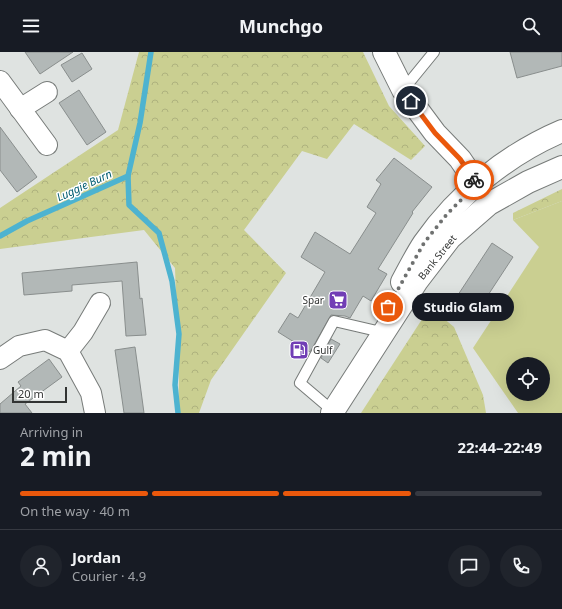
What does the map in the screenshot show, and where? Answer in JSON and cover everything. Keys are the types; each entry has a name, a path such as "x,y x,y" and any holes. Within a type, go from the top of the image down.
{"main road":[{"path":"384,52 403,90 435,133 460,159 489,204"},
{"name":"Bank Street","path":"367,358 381,320 424,243 447,214 477,184 514,157 538,142 562,131"},
{"name":"Bank Street","path":"333,412 417,281 450,238 489,204 528,182 562,167"}],"street":[{"path":"0,82 47,145"},
{"path":"20,109 47,92"},
{"path":"68,351 83,332 100,303"},
{"path":"0,359 19,346 45,340 68,351 91,393 95,413"}],"lane":[{"path":"403,90 434,52"},
{"path":"333,412 300,383 334,321 377,330"}],"green space":[{"path":"139,52 363,52 389,106 425,146 411,160 354,124 327,159 302,151 244,230 286,273 211,380 199,413 178,413 179,380 175,268 144,230 0,249 0,208 118,130"},
{"path":"562,189 562,201 513,220 513,213"},
{"path":"562,201 562,413 518,413 510,401 550,401 550,357 506,357 506,396 473,348 539,247 513,220"},
{"path":"430,307 454,327 483,395 486,413 361,413"}],"building":[{"path":"25,52 73,52 40,74"},
{"path":"510,52 562,52 562,66 517,78"},
{"path":"82,53 92,69 72,82 61,65"},
{"path":"79,90 106,132 87,145 59,103"},
{"path":"0,127 37,177 17,192 0,170"},
{"path":"394,158 432,187 412,212 413,213 378,269 387,274 371,301 363,296 350,318 331,315 310,352 278,332 290,313 298,318 325,272 301,257 315,232 350,254 376,213 367,207 381,184 376,180"},
{"path":"492,243 513,257 475,315 454,301"},
{"path":"137,262 140,299 142,298 146,335 126,336 122,281 72,285 72,291 24,295 22,273"},
{"path":"331,339 340,344 328,363 321,358"},
{"path":"135,347 144,413 124,413 115,350"},
{"path":"49,359 62,377 25,404 32,413 0,413 0,404 21,386 18,382"}],"waterway":[{"name":"Luggie Burn","path":"0,236 27,221 128,176 140,123 151,52"},
{"path":"128,176 129,205 159,233 172,281 179,334 175,385 178,413"}],"way so far":[{"path":"388,307 424,243 447,214 477,184 474,180"}],"place":[{"name":"Spar","path":"338,300"},
{"name":"Studio Glam","path":"388,307"},
{"name":"Gulf","path":"299,350"}],"route":[{"path":"411,101 435,133 460,159 474,180"}]}
